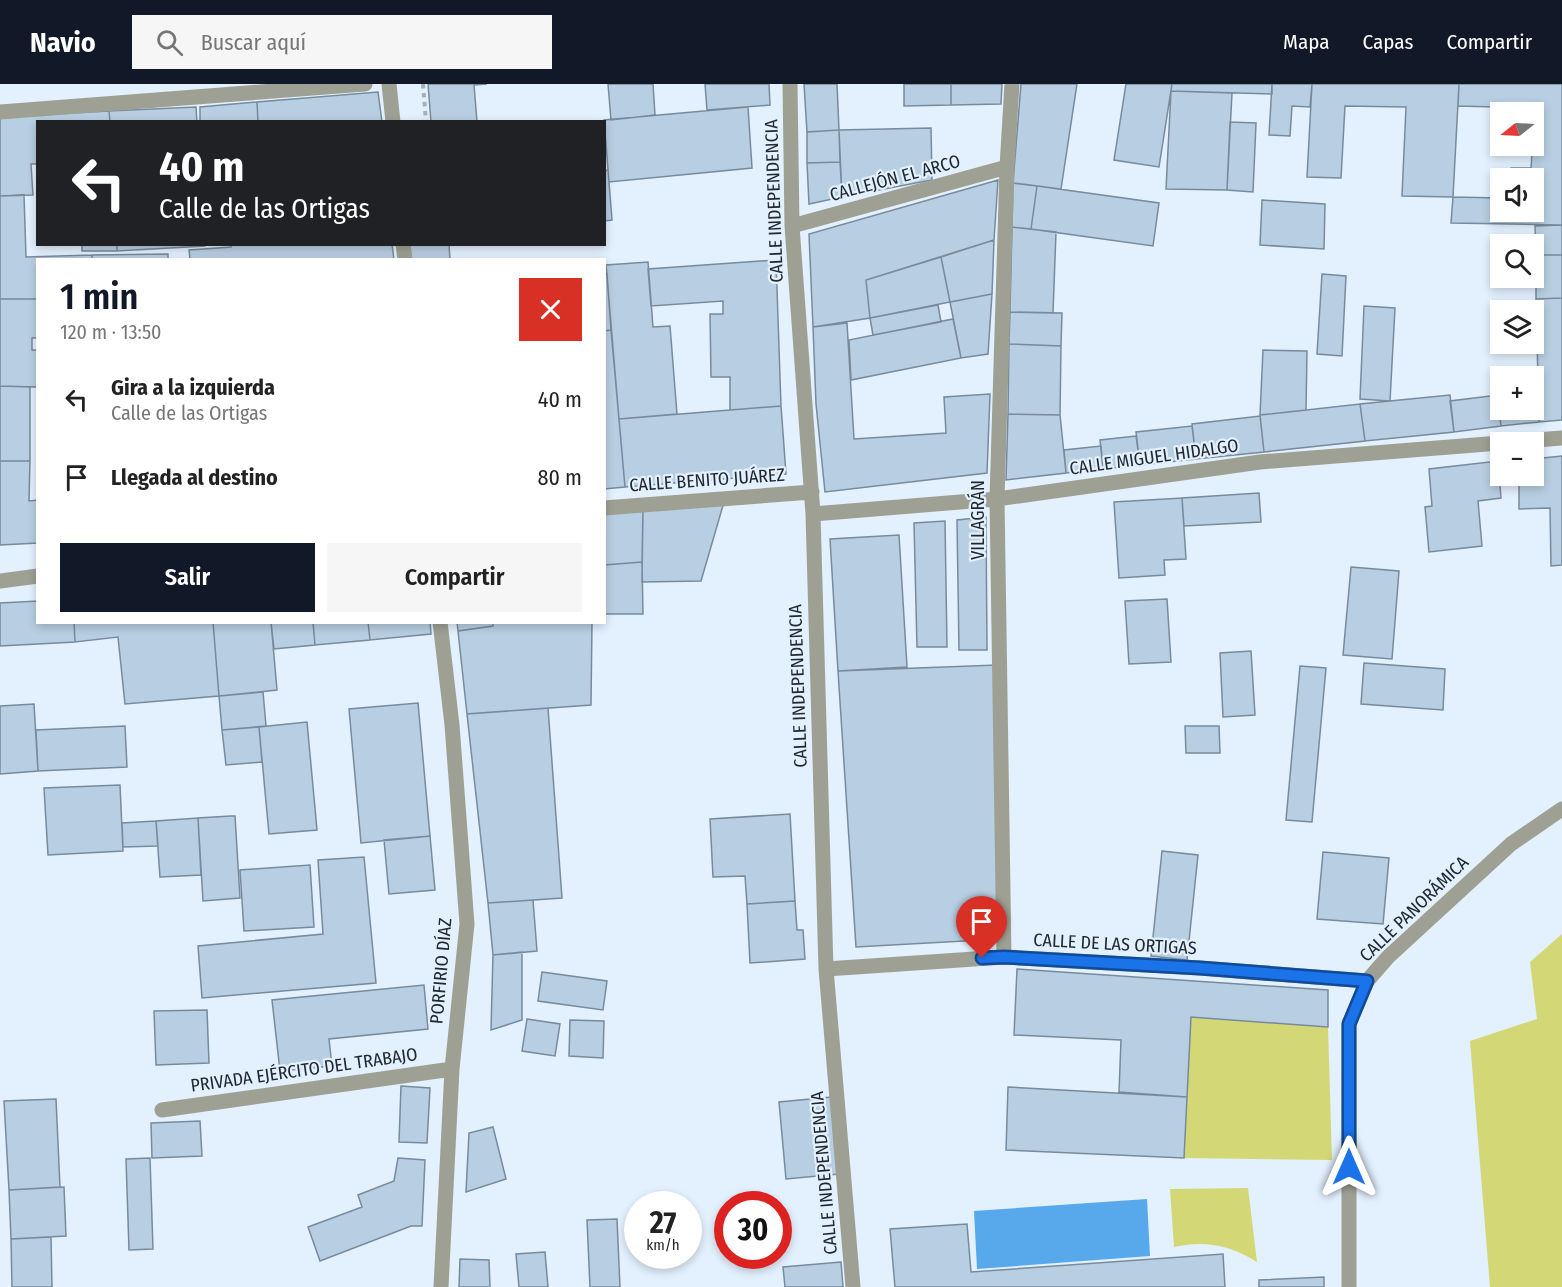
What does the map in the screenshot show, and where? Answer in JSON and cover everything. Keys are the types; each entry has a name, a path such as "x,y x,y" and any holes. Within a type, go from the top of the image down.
{"street":[{"path":"0,112 364,84"},
{"path":"390,84 393,120"},
{"name":"CALLE INDEPENDENCIA","path":"790,84 792,226 813,514 826,969 853,1287"},
{"name":"VILLAGRÁN","path":"1004,957 997,499 1007,167 1012,84"},
{"name":"CALLEJÓN EL ARCO","path":"792,226 1007,167"},
{"path":"1544,439 1562,438"},
{"name":"CALLE MIGUEL HIDALGO","path":"813,514 997,499 1260,462 1490,444"},
{"name":"CALLE BENITO JUÁREZ","path":"606,507 812,492"},
{"path":"0,581 36,576"},
{"name":"PORFIRIO DÍAZ","path":"440,624 452,725 467,924 452,1069 441,1287"},
{"name":"CALLE PANORÁMICA","path":"1349,1287 1349,1024 1367,981 1388,957 1511,844 1562,809"},
{"name":"CALLE DE LAS ORTIGAS","path":"826,969 1004,957 1200,968 1367,981"},
{"name":"PRIVADA EJÉRCITO DEL TRABAJO","path":"162,1110 452,1069"}],"path":[{"path":"423,84 426,120"}],"green space":[{"path":"1562,934 1562,1287 1490,1287 1470,1041 1537,1019 1530,962"},
{"path":"1191,1017 1328,1027 1332,1160 1184,1158"},
{"path":"1248,1188 1257,1262 1227,1248 1207,1244 1174,1247 1170,1189"}],"water":[{"path":"1147,1199 1150,1256 977,1269 974,1211"}],"building":[{"path":"428,84 487,84 474,85 477,120 431,120"},
{"path":"608,84 653,84 655,115 611,120"},
{"path":"705,84 769,84 770,105 707,110"},
{"path":"804,84 837,84 839,130 807,132"},
{"path":"904,84 951,84 951,105 904,106"},
{"path":"951,84 1002,84 1001,104 951,105"},
{"path":"1021,84 1077,84 1061,189 1013,183"},
{"path":"1126,84 1172,84 1159,167 1114,160"},
{"path":"1172,84 1272,84 1272,94 1171,91"},
{"path":"1272,84 1312,84 1310,107 1292,106 1290,136 1269,135"},
{"path":"1312,84 1459,84 1453,197 1402,196 1406,107 1345,106 1341,178 1307,177"},
{"path":"1459,84 1562,84 1562,225 1451,223 1453,197 1490,198 1490,222 1544,222 1544,168 1531,168 1532,156 1544,156 1544,102 1490,102 1490,107 1458,106"},
{"path":"1171,91 1232,93 1227,190 1166,189"},
{"path":"378,92 382,120 258,120 257,102"},
{"path":"257,102 258,120 200,120 200,107"},
{"path":"196,107 197,120 110,120 109,111"},
{"path":"748,107 752,168 609,182 606,120 604,120"},
{"path":"109,111 110,120 36,120 36,164 31,164 33,195 0,196 0,117"},
{"path":"1230,122 1256,123 1253,192 1227,190"},
{"path":"931,128 932,180 842,197 839,130"},
{"path":"839,130 840,162 807,163 807,132"},
{"path":"840,162 842,197 809,204 807,163"},
{"path":"606,170 608,170 612,220 606,221"},
{"path":"998,180 994,240 866,280 870,318 813,327 809,234"},
{"path":"1013,183 1037,186 1031,229 1012,227"},
{"path":"1037,186 1159,203 1153,246 1031,229"},
{"path":"24,195 26,257 92,255 92,258 36,258 36,299 0,299 0,196"},
{"path":"1262,200 1325,204 1324,249 1260,245"},
{"path":"1562,225 1562,255 1544,255 1544,234 1535,234 1535,226"},
{"path":"1012,227 1056,232 1053,313 1010,312"},
{"path":"994,240 992,294 950,302 941,257"},
{"path":"82,246 117,246 117,251 82,251"},
{"path":"117,246 205,246 117,251"},
{"path":"392,246 394,258 190,258 189,250 231,247"},
{"path":"410,246 449,246 450,258 411,258"},
{"path":"168,254 168,258 92,258 92,255"},
{"path":"1544,255 1562,255 1562,298 1536,299 1536,288 1544,288"},
{"path":"941,257 950,302 870,318 866,280"},
{"path":"776,260 781,406 730,410 730,377 711,377 710,314 723,314 723,301 651,306 648,269"},
{"path":"648,262 653,327 670,326 677,414 619,419 606,265"},
{"path":"606,274 611,330 606,331"},
{"path":"1322,274 1346,276 1342,356 1317,354"},
{"path":"992,294 988,354 961,358 950,302"},
{"path":"1562,298 1562,420 1539,422 1539,420 1544,420 1544,366 1538,366 1537,354 1544,354 1544,300 1536,299"},
{"path":"0,299 36,299 36,338 32,338 32,350 36,350 36,387 0,386"},
{"path":"938,305 941,322 873,335 870,318"},
{"path":"1364,306 1395,308 1390,401 1360,399"},
{"path":"1010,312 1062,313 1061,346 1009,344"},
{"path":"953,319 961,358 851,380 849,340"},
{"path":"847,323 854,439 946,433 944,397 990,394 987,473 825,492 816,404 813,327"},
{"path":"611,330 625,487 606,489 606,331"},
{"path":"1009,344 1061,346 1060,415 1008,414"},
{"path":"1263,350 1307,351 1306,410 1260,415"},
{"path":"0,386 30,387 30,461 0,461"},
{"path":"1450,395 1454,432 1365,441 1360,404"},
{"path":"1490,396 1490,420 1500,420 1501,426 1454,432 1450,401"},
{"path":"1360,404 1365,441 1264,452 1260,415"},
{"path":"781,406 786,474 625,487 619,419"},
{"path":"1008,414 1060,415 1066,473 1006,480"},
{"path":"1260,416 1264,452 1196,459 1192,424"},
{"path":"1500,420 1539,420 1539,422 1501,426"},
{"path":"1192,426 1196,459 1140,465 1136,432"},
{"path":"1136,436 1140,465 1103,469 1100,440"},
{"path":"1101,446 1103,469 1066,473 1064,450"},
{"path":"1562,456 1562,565 1551,566 1550,508 1519,509 1519,486 1544,486 1544,458"},
{"path":"0,461 30,461 29,501 36,500 36,543 0,545"},
{"path":"1490,462 1490,486 1500,486 1501,498 1478,501 1482,546 1429,552 1425,507 1432,506 1429,469"},
{"path":"1259,493 1261,522 1184,526 1182,498"},
{"path":"1182,498 1186,559 1164,560 1165,575 1119,578 1114,502"},
{"path":"724,502 701,581 642,582 643,509"},
{"path":"643,509 642,562 606,565 606,513"},
{"path":"986,517 987,650 959,650 957,520"},
{"path":"945,521 947,647 917,647 914,523"},
{"path":"899,535 907,667 838,671 830,539"},
{"path":"642,562 643,614 606,614 606,565"},
{"path":"1351,567 1399,571 1392,659 1343,655"},
{"path":"1167,599 1171,662 1129,664 1125,601"},
{"path":"36,601 36,624 74,624 75,642 0,646 0,603"},
{"path":"74,624 213,624 219,696 125,704 118,637 75,642"},
{"path":"213,624 271,624 277,690 219,696"},
{"path":"271,624 313,624 315,645 274,649"},
{"path":"313,624 368,624 370,640 315,645"},
{"path":"368,624 430,624 431,634 370,640"},
{"path":"457,624 493,624 493,626 458,631"},
{"path":"493,624 592,624 591,705 467,714 458,631 493,626"},
{"path":"1251,651 1255,715 1223,717 1220,653"},
{"path":"1364,663 1445,669 1443,710 1361,704"},
{"path":"997,665 1000,939 856,947 838,671"},
{"path":"1300,666 1326,668 1312,822 1286,820"},
{"path":"263,692 266,726 222,730 219,696"},
{"path":"418,703 430,836 361,843 349,709"},
{"path":"34,704 38,771 0,774 0,706"},
{"path":"548,708 562,898 488,903 467,714"},
{"path":"307,722 317,830 269,834 259,727"},
{"path":"125,726 127,767 38,771 36,730"},
{"path":"1185,726 1219,726 1220,753 1186,753"},
{"path":"259,727 262,762 226,765 222,730"},
{"path":"120,785 123,851 48,855 44,788"},
{"path":"790,814 795,901 747,904 745,876 713,877 710,819"},
{"path":"235,816 240,898 203,901 198,818"},
{"path":"198,818 201,875 160,877 156,821"},
{"path":"156,821 158,846 123,847 122,823"},
{"path":"430,836 435,890 389,894 384,840"},
{"path":"1162,851 1198,855 1187,960 1151,956"},
{"path":"1323,852 1389,858 1383,924 1317,919"},
{"path":"364,857 376,983 202,998 198,946 323,934 318,860"},
{"path":"310,865 314,927 244,931 240,870"},
{"path":"533,900 537,951 493,955 488,903"},
{"path":"795,901 797,930 803,930 805,959 750,963 747,904"},
{"path":"522,952 522,1020 491,1030 493,955"},
{"path":"1017,969 1328,990 1328,1027 1191,1017 1187,1097 1119,1092 1121,1040 1014,1035"},
{"path":"542,972 607,981 603,1010 538,1001"},
{"path":"424,985 428,1029 329,1039 332,1066 280,1071 272,1000"},
{"path":"207,1010 209,1063 156,1065 154,1011"},
{"path":"527,1019 560,1024 555,1056 522,1051"},
{"path":"570,1020 604,1021 603,1058 569,1056"},
{"path":"401,1086 430,1088 427,1143 399,1142"},
{"path":"1008,1087 1187,1097 1184,1158 1006,1150"},
{"path":"831,1097 839,1174 786,1179 779,1102"},
{"path":"56,1099 60,1187 9,1190 4,1101"},
{"path":"200,1121 202,1156 152,1158 151,1123"},
{"path":"493,1127 506,1179 466,1192 469,1133"},
{"path":"150,1158 153,1249 129,1250 126,1159"},
{"path":"398,1158 425,1160 422,1226 411,1226 320,1261 308,1227 362,1207 358,1195 394,1181"},
{"path":"64,1187 66,1236 11,1239 9,1190"},
{"path":"617,1219 620,1287 590,1287 587,1220"},
{"path":"967,1224 971,1272 1223,1254 1225,1287 895,1287 890,1229"},
{"path":"51,1237 52,1287 12,1287 11,1239"},
{"path":"545,1252 548,1287 519,1287 516,1254"},
{"path":"460,1259 489,1260 490,1287 459,1287"},
{"path":"841,1262 843,1287 785,1287 783,1269 792,1269 792,1266"},
{"path":"1324,1277 1324,1287 1259,1287 1259,1280"}],"route":[{"path":"982,958 1004,957 1200,968 1367,981 1349,1024 1349,1167"}]}
